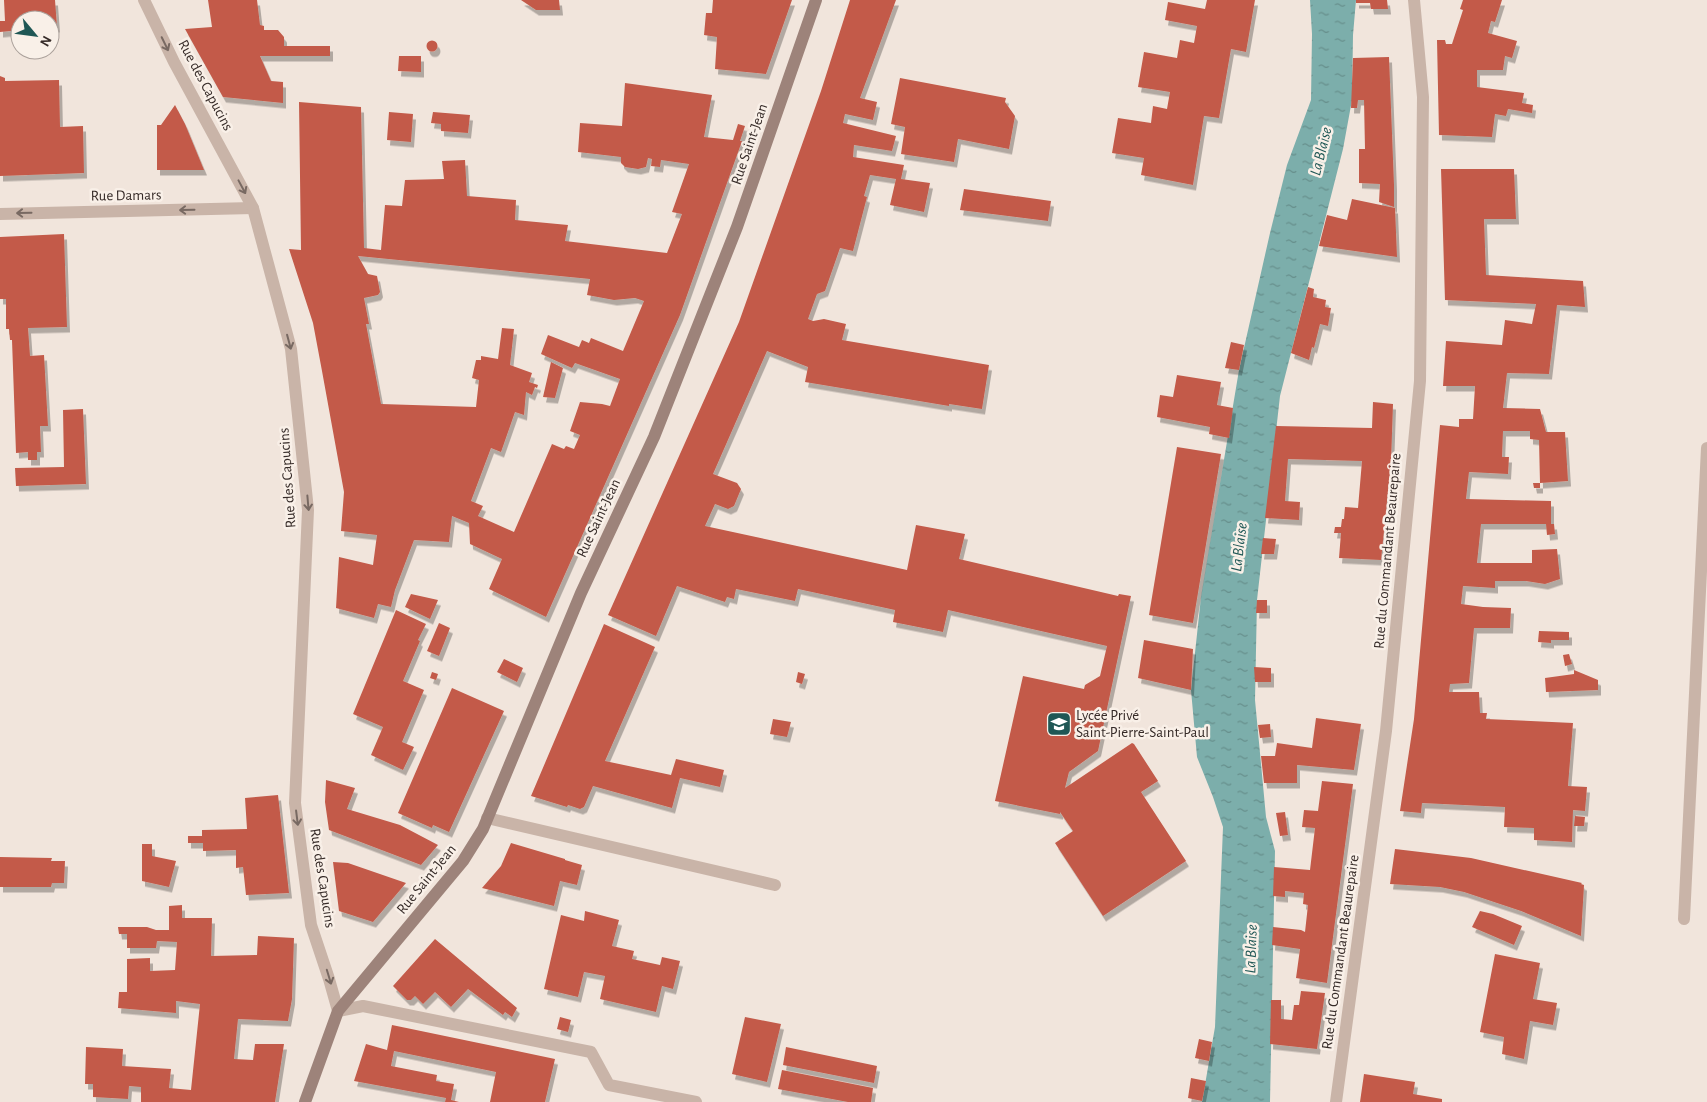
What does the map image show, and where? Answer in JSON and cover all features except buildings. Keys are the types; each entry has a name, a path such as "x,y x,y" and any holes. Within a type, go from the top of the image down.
{"main road":[{"name":"Rue Saint-Jean","path":"305,1102 338,1011 463,861 483,829 581,593 657,428 737,228 816,0"}],"street":[{"name":"Rue des Capucins","path":"144,0 174,62 253,208 291,349 308,510 295,803 311,925 338,1011"},
{"name":"Rue du Commandant Beaurepaire","path":"1336,1102 1386,731 1420,381 1423,97 1414,0"},
{"name":"Rue Damars","path":"0,214 253,208"},
{"path":"1684,919 1707,448"},
{"path":"487,818 775,885"},
{"path":"338,1011 363,1006 591,1052 609,1085 696,1102"}],"water":[{"name":"La Blaise","path":"1310,0 1356,0 1353,35 1352,100 1343,149 1280,396 1257,600 1255,700 1266,817 1275,851 1270,1102 1202,1102 1215,1027 1223,827 1197,757 1191,690 1201,597 1239,370 1287,165 1311,100 1312,34"}],"place":[{"name":"Lycée Privé Saint-Pierre-Saint-Paul","path":"1059,724"}]}
